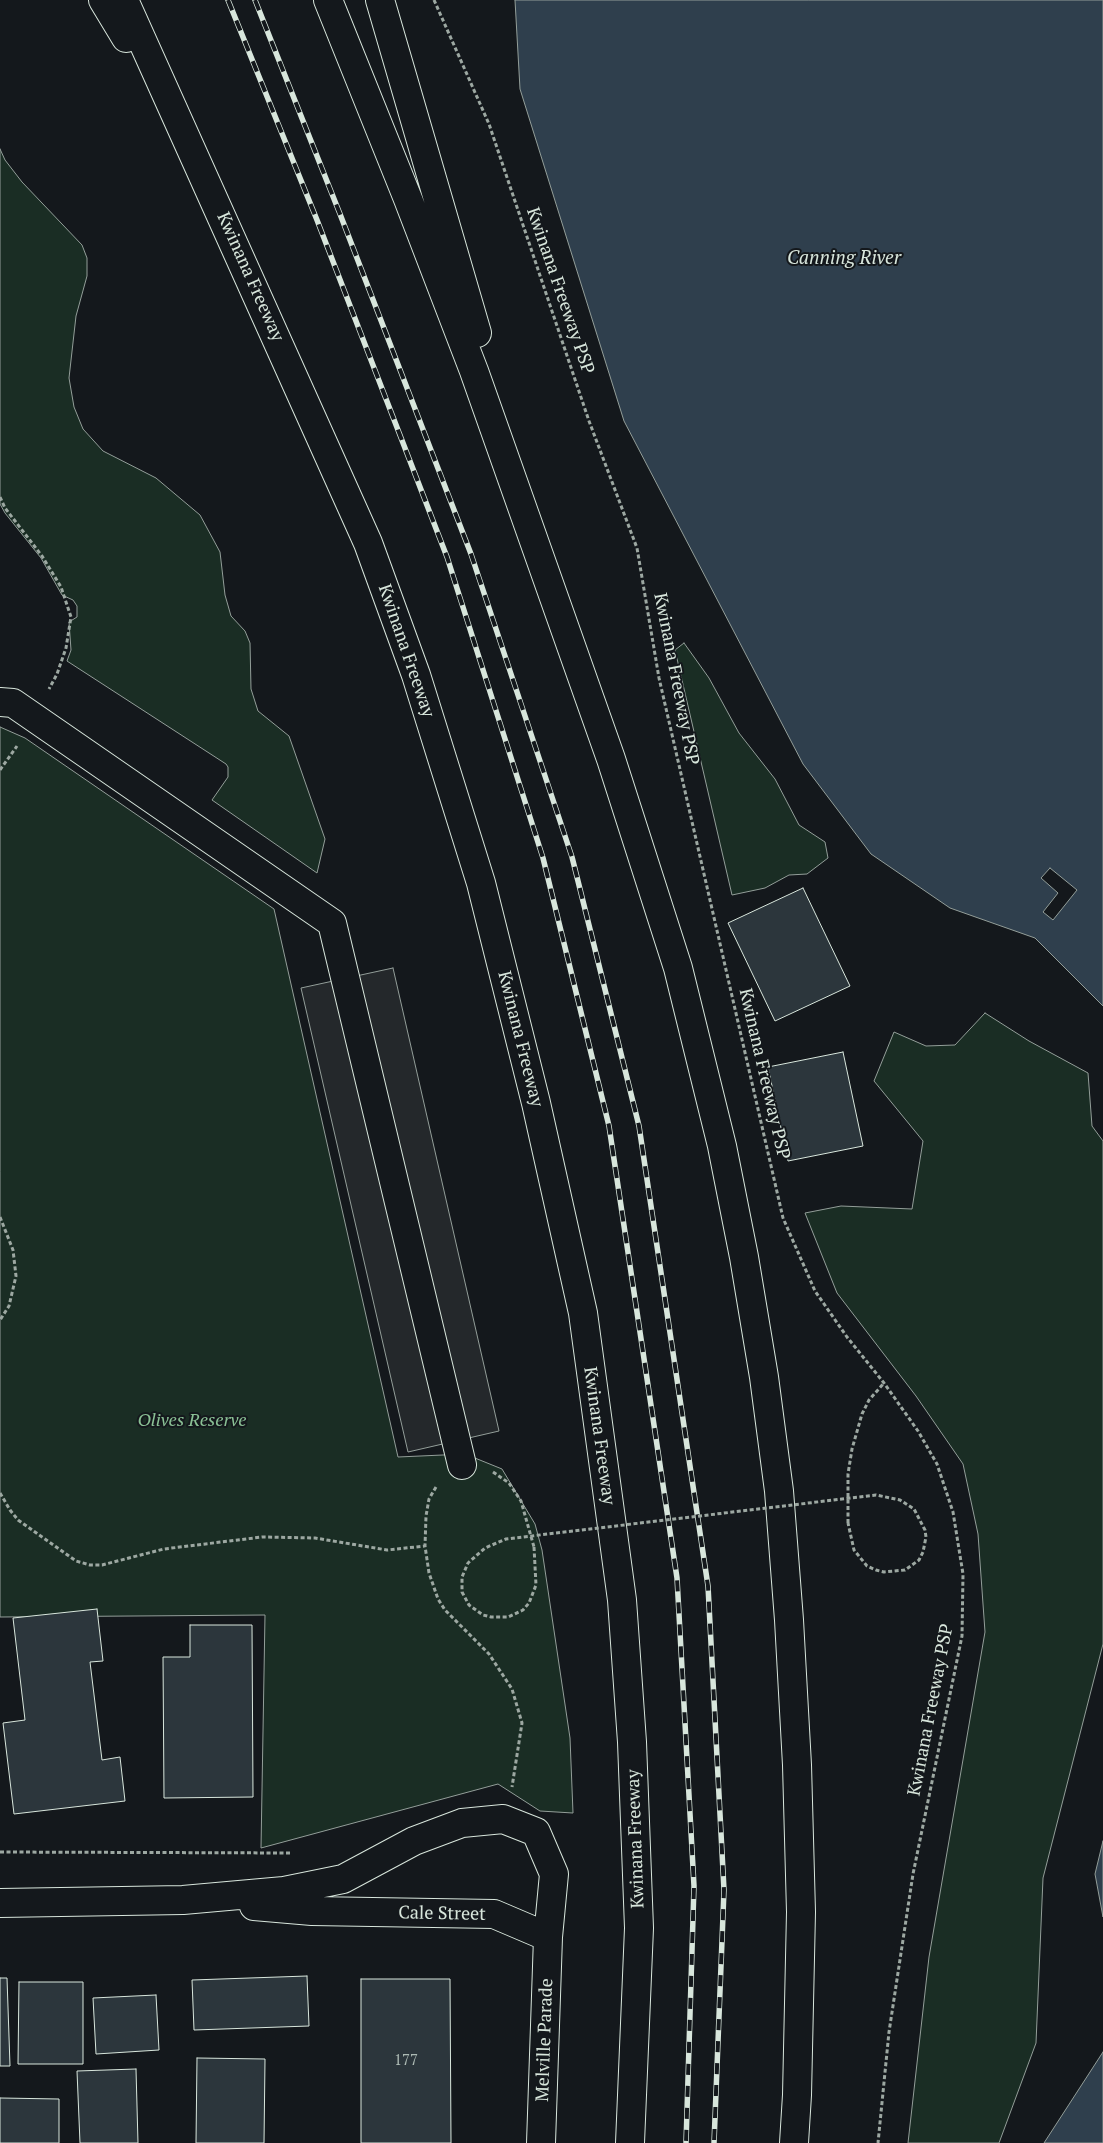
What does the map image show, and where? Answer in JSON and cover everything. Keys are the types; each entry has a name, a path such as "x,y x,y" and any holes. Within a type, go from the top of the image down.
{"main road":[{"path":"102,0 183,130"},
{"name":"Kwinana Freeway","path":"124,0 368,543 416,675 481,883 562,1212 582,1314 620,1590 632,1742 639,1928 630,2143"},
{"path":"328,0 457,326 545,568 611,759 678,968 722,1146 744,1257 764,1377 779,1491 797,1765 801,1912 797,2095 794,2143"},
{"path":"380,0 545,568"},
{"path":"0,702 13,703 332,923 462,1465"},
{"name":"Cale Street","path":"0,1903 183,1900 284,1891 343,1879 414,1841 462,1823 503,1819 536,1832 554,1874 548,1938 494,1914 312,1911 183,1900"},
{"name":"Melville Parade","path":"541,2143 548,1938"}],"path":[{"name":"Kwinana Freeway PSP","path":"434,0 489,124 589,421 637,548 659,678 783,1218 815,1290 847,1337 884,1383 918,1431 937,1464 953,1512 963,1574 962,1636 913,1874 889,2032 878,2143"},
{"path":"0,497 5,508 42,556 61,587 71,617 66,648 57,674 20,743 0,770"},
{"path":"0,1217 13,1250 16,1276 14,1295 0,1320"},
{"path":"503,1819 512,1790 521,1733 520,1713 512,1689 499,1667 478,1642 445,1610 438,1599 429,1573 425,1546 427,1507 432,1493 447,1474 462,1465 502,1476 516,1491 525,1511 534,1547 536,1585 529,1602 523,1610 508,1617 491,1617 483,1615 469,1605 462,1592 462,1577 478,1552 499,1541 514,1537 866,1496 876,1495 893,1498 907,1503 914,1509 926,1537 919,1560 905,1570 884,1572 867,1566 854,1550 848,1523 848,1489 852,1449 860,1421 869,1400 884,1383"},
{"path":"0,1493 18,1520 76,1561 90,1565 102,1565 164,1549 262,1537 315,1538 387,1550 425,1546"},
{"path":"0,1852 296,1853"}],"green space":[{"path":"0,149 5,160 22,182 82,245 87,258 87,276 76,316 69,378 74,407 83,429 103,451 156,478 200,515 220,552 225,595 231,616 245,631 250,643 251,689 258,711 289,736 325,839 317,873 212,800 228,777 228,767 226,764 67,661 71,650 69,622 77,617 77,606 73,600 62,595 41,558 0,504"},
{"path":"684,643 709,678 739,733 775,779 799,825 825,842 828,858 807,874 789,875 765,888 732,895 675,650"},
{"name":"Olives Reserve","path":"0,727 25,738 274,909 398,1457 465,1454 502,1469 535,1524 542,1550 570,1738 573,1813 540,1811 498,1784 261,1848 265,1615 0,1617"},
{"path":"985,1013 1029,1041 1088,1073 1092,1126 1103,1141 1103,1644 1043,1878 1036,2043 999,2143 908,2143 929,1957 985,1632 978,1534 963,1464 916,1396 837,1293 805,1213 841,1206 912,1209 923,1141 874,1081 894,1032 926,1046 955,1045"}],"shaded area":[{"path":"393,968 499,1431 408,1452 301,988"}],"water":[{"name":"Canning River","path":"515,0 1103,0 1103,1006 1035,938 950,908 871,854 803,764 624,421 520,89"},
{"path":"1103,1841 1103,1917 1095,1874"},
{"path":"1103,2052 1103,2143 1044,2143"}],"pier":[{"path":"1050,868 1077,890 1053,920 1043,912 1058,893 1041,878"}],"building":[{"path":"803,888 850,986 775,1021 728,923"},
{"path":"843,1052 863,1146 788,1161 768,1067"},
{"path":"97,1609 103,1661 90,1662 102,1760 120,1757 125,1801 14,1814 3,1723 25,1720 13,1618"},
{"path":"190,1625 252,1625 253,1797 164,1798 163,1657 190,1657"},
{"path":"307,1976 309,2026 194,2030 192,1980"},
{"path":"0,1978 7,1978 10,2066 0,2066"},
{"path":"361,1979 450,1979 451,2143 361,2143"},
{"path":"19,1982 83,1982 83,2064 18,2064"},
{"path":"156,1995 159,2050 96,2054 93,1998"},
{"path":"197,2058 265,2059 264,2143 196,2143"},
{"path":"136,2069 138,2143 80,2143 77,2071"},
{"path":"0,2098 59,2099 59,2143 0,2143"}],"railway":[{"path":"228,0 317,220 447,557 543,858 609,1126 677,1578 694,1886 686,2143"},
{"path":"255,0 471,554 572,857 639,1126 708,1586 724,1890 714,2143"}]}
